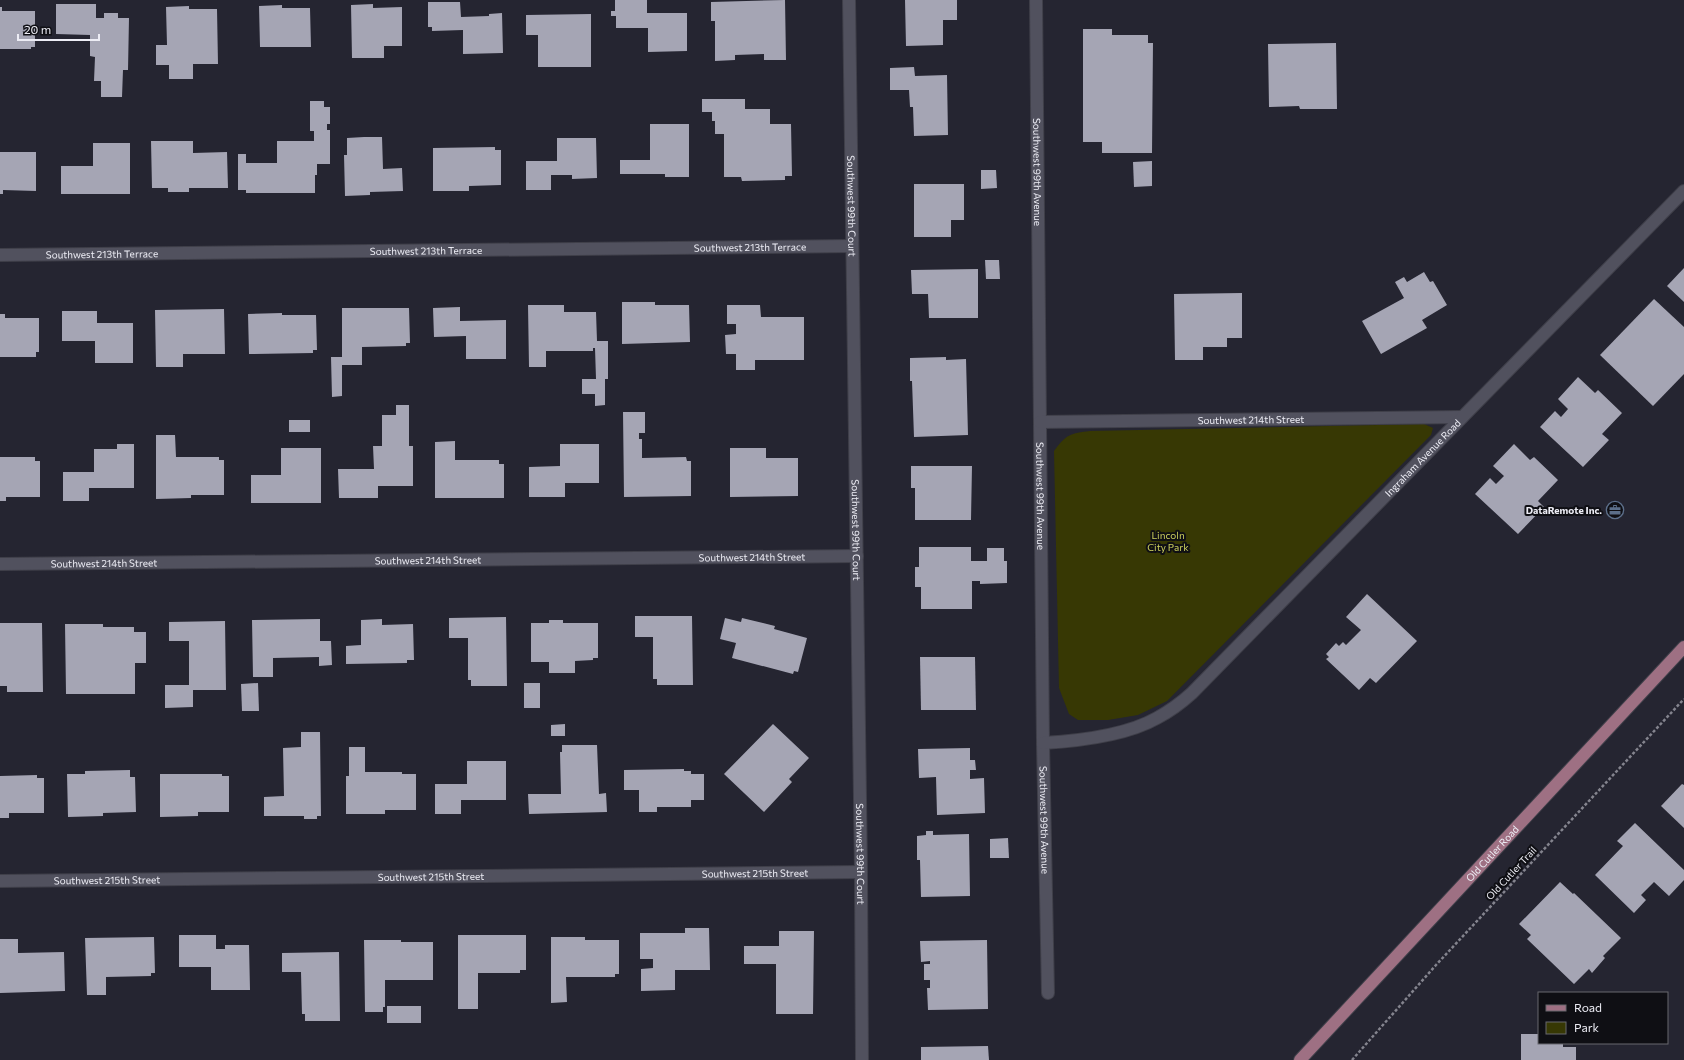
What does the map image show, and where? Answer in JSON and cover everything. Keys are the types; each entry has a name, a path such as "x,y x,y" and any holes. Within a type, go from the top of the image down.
{"main road":[{"name":"Old Cutler Road","path":"1300,1060 1684,647"}],"street":[{"name":"Southwest 99th Court","path":"848,0 857,556 862,1060"},
{"name":"Southwest 99th Avenue","path":"1036,0 1043,743 1048,993"},
{"name":"Ingraham Avenue Road","path":"1043,743 1071,741 1106,735 1133,728 1156,719 1175,708 1198,688 1684,191"},
{"name":"Southwest 213th Terrace","path":"0,255 852,246"},
{"name":"Southwest 214th Street","path":"1040,422 1462,418"},
{"name":"Southwest 214th Street","path":"0,564 857,556"},
{"name":"Southwest 215th Street","path":"0,881 861,872"}],"path":[{"name":"Old Cutler Trail","path":"1352,1060 1436,965 1684,699"}],"green space":[{"name":"Lincoln City Park","path":"1424,424 1433,428 1431,435 1167,701 1138,715 1108,720 1078,720 1069,714 1059,688 1054,451 1065,438 1073,434 1090,431"}],"building":[{"path":"615,0 647,0 647,13 687,13 687,51 648,52 648,28 616,28 616,16 611,16 611,11 615,11"},
{"path":"785,0 786,60 764,60 764,54 735,55 735,60 715,61 715,21 711,21 711,2"},
{"path":"905,0 957,0 957,20 943,20 943,45 906,46"},
{"path":"428,2 460,2 461,17 489,16 489,14 502,13 503,53 463,54 463,30 432,31 432,27 428,27"},
{"path":"56,4 96,4 96,18 104,18 104,13 118,13 118,18 129,18 128,70 123,70 122,97 101,97 101,81 94,81 95,57 90,56 90,35 56,34"},
{"path":"373,4 373,8 402,7 402,46 384,46 384,58 352,58 351,5"},
{"path":"282,5 282,8 310,8 311,47 260,47 259,6"},
{"path":"189,6 189,9 217,9 218,64 193,64 193,79 169,79 169,65 156,65 156,45 167,45 166,7"},
{"path":"0,7 2,7 2,11 35,11 35,47 31,47 31,49 0,49"},
{"path":"591,14 591,67 538,67 538,35 526,35 526,15"},
{"path":"1083,29 1112,29 1112,35 1148,35 1148,43 1153,43 1152,153 1102,153 1102,142 1083,142"},
{"path":"1336,43 1337,109 1300,109 1299,106 1269,107 1268,44"},
{"path":"914,67 915,76 947,75 948,135 914,136 913,107 910,107 909,90 890,90 890,68"},
{"path":"702,99 745,99 745,109 770,109 770,124 791,124 792,176 785,176 785,180 742,181 741,177 724,177 724,134 715,134 715,121 712,121 712,112 702,112"},
{"path":"310,101 324,101 324,107 330,107 330,124 327,124 327,130 330,130 330,164 317,164 317,175 315,175 315,193 246,193 246,190 238,190 238,154 246,154 246,163 277,163 277,141 314,141 314,131 310,131"},
{"path":"650,124 689,124 689,177 665,177 665,174 620,174 620,160 650,160"},
{"path":"382,137 383,169 402,168 403,191 370,192 370,195 345,196 344,155 347,155 347,138"},
{"path":"557,138 596,138 597,178 572,179 572,175 551,175 551,190 526,190 526,161 557,161"},
{"path":"151,141 193,141 193,153 227,152 228,188 189,188 189,192 168,192 168,188 152,188"},
{"path":"93,143 130,143 130,194 61,194 61,166 93,166"},
{"path":"495,147 495,150 501,150 501,185 469,186 469,191 433,191 433,148"},
{"path":"0,152 36,152 36,191 3,190 3,194 0,194"},
{"path":"1152,161 1152,186 1134,187 1133,162"},
{"path":"981,170 996,170 997,188 981,189"},
{"path":"914,184 964,184 964,220 951,220 951,237 914,237"},
{"path":"985,260 999,260 1000,279 986,279"},
{"path":"1684,268 1684,302 1667,286"},
{"path":"978,269 978,318 929,318 928,294 912,294 911,270"},
{"path":"1424,272 1430,282 1433,281 1447,305 1422,320 1427,328 1381,354 1362,321 1404,298 1395,282 1404,277 1407,282"},
{"path":"1242,293 1242,338 1227,338 1227,347 1203,347 1203,360 1175,360 1174,294"},
{"path":"1654,299 1684,327 1684,374 1653,406 1600,355"},
{"path":"622,302 655,302 655,305 689,305 690,342 622,344"},
{"path":"528,305 564,305 564,312 596,312 597,341 608,341 608,379 605,379 605,405 595,406 595,394 582,394 582,379 596,379 595,348 593,348 593,351 546,351 546,367 529,367"},
{"path":"727,305 760,305 761,317 804,317 804,360 755,360 755,370 736,370 736,354 726,354 725,335 736,334 736,324 727,324"},
{"path":"460,307 460,321 506,320 506,359 466,359 466,336 434,337 433,308"},
{"path":"342,308 409,308 410,343 406,343 406,346 362,347 362,365 342,365 342,396 332,397 331,357 342,357"},
{"path":"224,309 225,354 183,354 183,367 156,367 155,310"},
{"path":"62,311 97,311 97,323 133,323 133,363 95,363 95,341 62,341"},
{"path":"282,313 282,315 316,315 317,350 313,350 313,353 249,354 248,314"},
{"path":"0,314 5,314 5,318 39,318 39,352 36,352 36,357 0,357"},
{"path":"946,357 946,360 966,359 968,435 914,437 910,358"},
{"path":"1578,377 1595,393 1598,390 1622,413 1602,434 1609,440 1583,467 1540,427 1555,411 1561,417 1568,409 1558,399"},
{"path":"396,405 409,405 409,446 413,446 413,486 378,486 378,498 339,498 338,469 374,469 373,446 382,446 382,415 396,415"},
{"path":"623,412 645,412 645,433 639,433 639,439 642,439 642,458 686,457 687,461 691,461 691,496 624,497"},
{"path":"289,420 310,420 310,432 289,432"},
{"path":"156,435 175,435 176,457 219,457 219,460 224,460 224,495 191,495 191,498 156,499"},
{"path":"455,441 455,460 499,460 499,464 504,464 504,498 435,498 435,442"},
{"path":"117,444 134,444 134,488 89,488 89,501 63,501 63,472 94,472 94,449 117,449"},
{"path":"560,444 599,444 599,483 565,483 565,497 529,497 529,467 560,466"},
{"path":"1514,444 1530,460 1534,457 1558,480 1538,501 1544,507 1518,534 1475,494 1490,478 1496,484 1504,476 1493,466"},
{"path":"281,448 321,448 321,503 251,503 251,475 281,475"},
{"path":"730,448 766,448 766,458 798,458 798,496 730,497"},
{"path":"0,457 35,457 35,461 40,461 40,497 6,497 6,501 0,501"},
{"path":"911,466 972,466 971,520 915,520 915,488 911,488"},
{"path":"919,547 971,547 971,561 987,561 987,548 1004,548 1004,561 1007,561 1007,583 980,584 980,581 972,581 972,609 921,609 921,587 915,587 915,567 919,567"},
{"path":"1367,594 1417,641 1376,683 1370,678 1359,690 1326,659 1329,657 1326,654 1336,643 1339,646 1343,642 1346,645 1361,630 1346,617"},
{"path":"635,616 692,616 693,685 657,685 657,679 653,679 653,637 635,637"},
{"path":"506,617 507,686 471,686 471,680 468,680 468,638 449,638 449,618"},
{"path":"725,618 741,622 742,618 775,626 774,629 807,638 798,672 794,671 793,674 732,658 736,643 720,639"},
{"path":"320,619 320,641 331,641 332,665 319,666 319,657 273,658 273,677 253,677 252,620"},
{"path":"382,619 382,625 413,624 414,660 407,660 407,663 346,664 346,646 361,645 361,620"},
{"path":"549,620 563,620 563,623 598,623 598,658 593,658 593,660 575,661 575,673 549,673 549,662 531,662 531,623 549,623"},
{"path":"225,621 226,690 193,690 193,707 165,708 165,685 189,685 189,641 169,641 169,622"},
{"path":"0,623 42,623 43,692 7,692 7,686 0,686"},
{"path":"65,624 103,624 103,627 134,627 134,632 146,632 146,663 135,663 135,694 66,694"},
{"path":"920,657 975,657 976,710 921,710"},
{"path":"258,683 259,711 242,711 241,684"},
{"path":"524,683 540,683 540,708 524,708"},
{"path":"565,724 565,736 551,736 551,725"},
{"path":"773,724 809,758 789,779 792,782 764,812 724,774"},
{"path":"301,732 320,732 321,816 317,816 317,819 304,819 304,816 264,816 264,797 284,796 283,748 301,747"},
{"path":"562,745 597,745 599,794 606,793 607,812 529,814 528,794 561,794 560,752 562,752"},
{"path":"349,747 365,747 365,772 402,772 402,774 416,774 416,810 385,810 385,814 346,814 346,776 349,776"},
{"path":"970,748 970,760 975,760 976,770 970,770 970,779 984,778 985,813 937,815 936,777 919,778 918,749"},
{"path":"467,761 506,761 506,800 461,800 461,814 435,814 435,784 467,784"},
{"path":"684,769 684,771 691,771 691,774 704,774 704,800 691,800 691,807 657,807 657,812 639,812 639,790 624,790 624,770"},
{"path":"130,770 130,777 135,777 136,812 103,813 103,816 68,817 67,774 85,774 85,771"},
{"path":"160,774 222,774 222,776 229,776 229,812 198,812 198,816 160,817"},
{"path":"37,775 37,778 44,778 44,813 9,813 9,818 0,818 0,776"},
{"path":"1682,784 1684,785 1684,828 1661,806"},
{"path":"1635,823 1684,870 1684,880 1669,896 1654,882 1641,895 1646,900 1634,913 1595,875 1623,846 1617,841"},
{"path":"926,831 933,831 933,835 969,834 970,896 921,897 920,860 917,860 917,836 926,835"},
{"path":"1008,838 1009,858 990,858 990,839"},
{"path":"1560,882 1573,894 1574,893 1621,938 1603,956 1605,958 1592,973 1589,969 1574,984 1527,939 1531,935 1519,924"},
{"path":"685,928 709,928 710,970 675,970 675,990 641,991 641,969 653,968 653,959 640,959 640,933 685,933"},
{"path":"779,931 814,931 813,1014 776,1014 776,964 744,964 744,946 779,946"},
{"path":"179,935 216,935 216,949 225,949 225,945 249,945 250,990 211,990 211,967 179,967"},
{"path":"458,935 526,935 526,970 520,970 520,973 478,973 478,1009 458,1009"},
{"path":"154,937 155,973 151,973 151,976 106,977 106,995 87,995 85,938"},
{"path":"551,937 585,937 585,940 619,940 619,974 615,974 615,977 566,977 567,1002 551,1003"},
{"path":"0,939 18,939 18,953 64,952 65,991 0,993"},
{"path":"364,940 433,942 433,980 385,980 385,1007 383,1007 383,1012 365,1012"},
{"path":"987,940 988,1009 928,1010 927,988 930,988 930,980 924,980 924,964 930,964 930,961 921,962 920,941"},
{"path":"339,952 340,1021 305,1021 305,1014 302,1014 301,972 282,972 282,953"},
{"path":"387,1006 421,1006 421,1023 387,1023"},
{"path":"1521,1034 1538,1034 1538,1044 1563,1044 1563,1047 1576,1047 1576,1060 1521,1060"},
{"path":"988,1046 989,1060 921,1060 921,1047"}],"place":[{"name":"DataRemote Inc.","path":"1615,510"}]}
